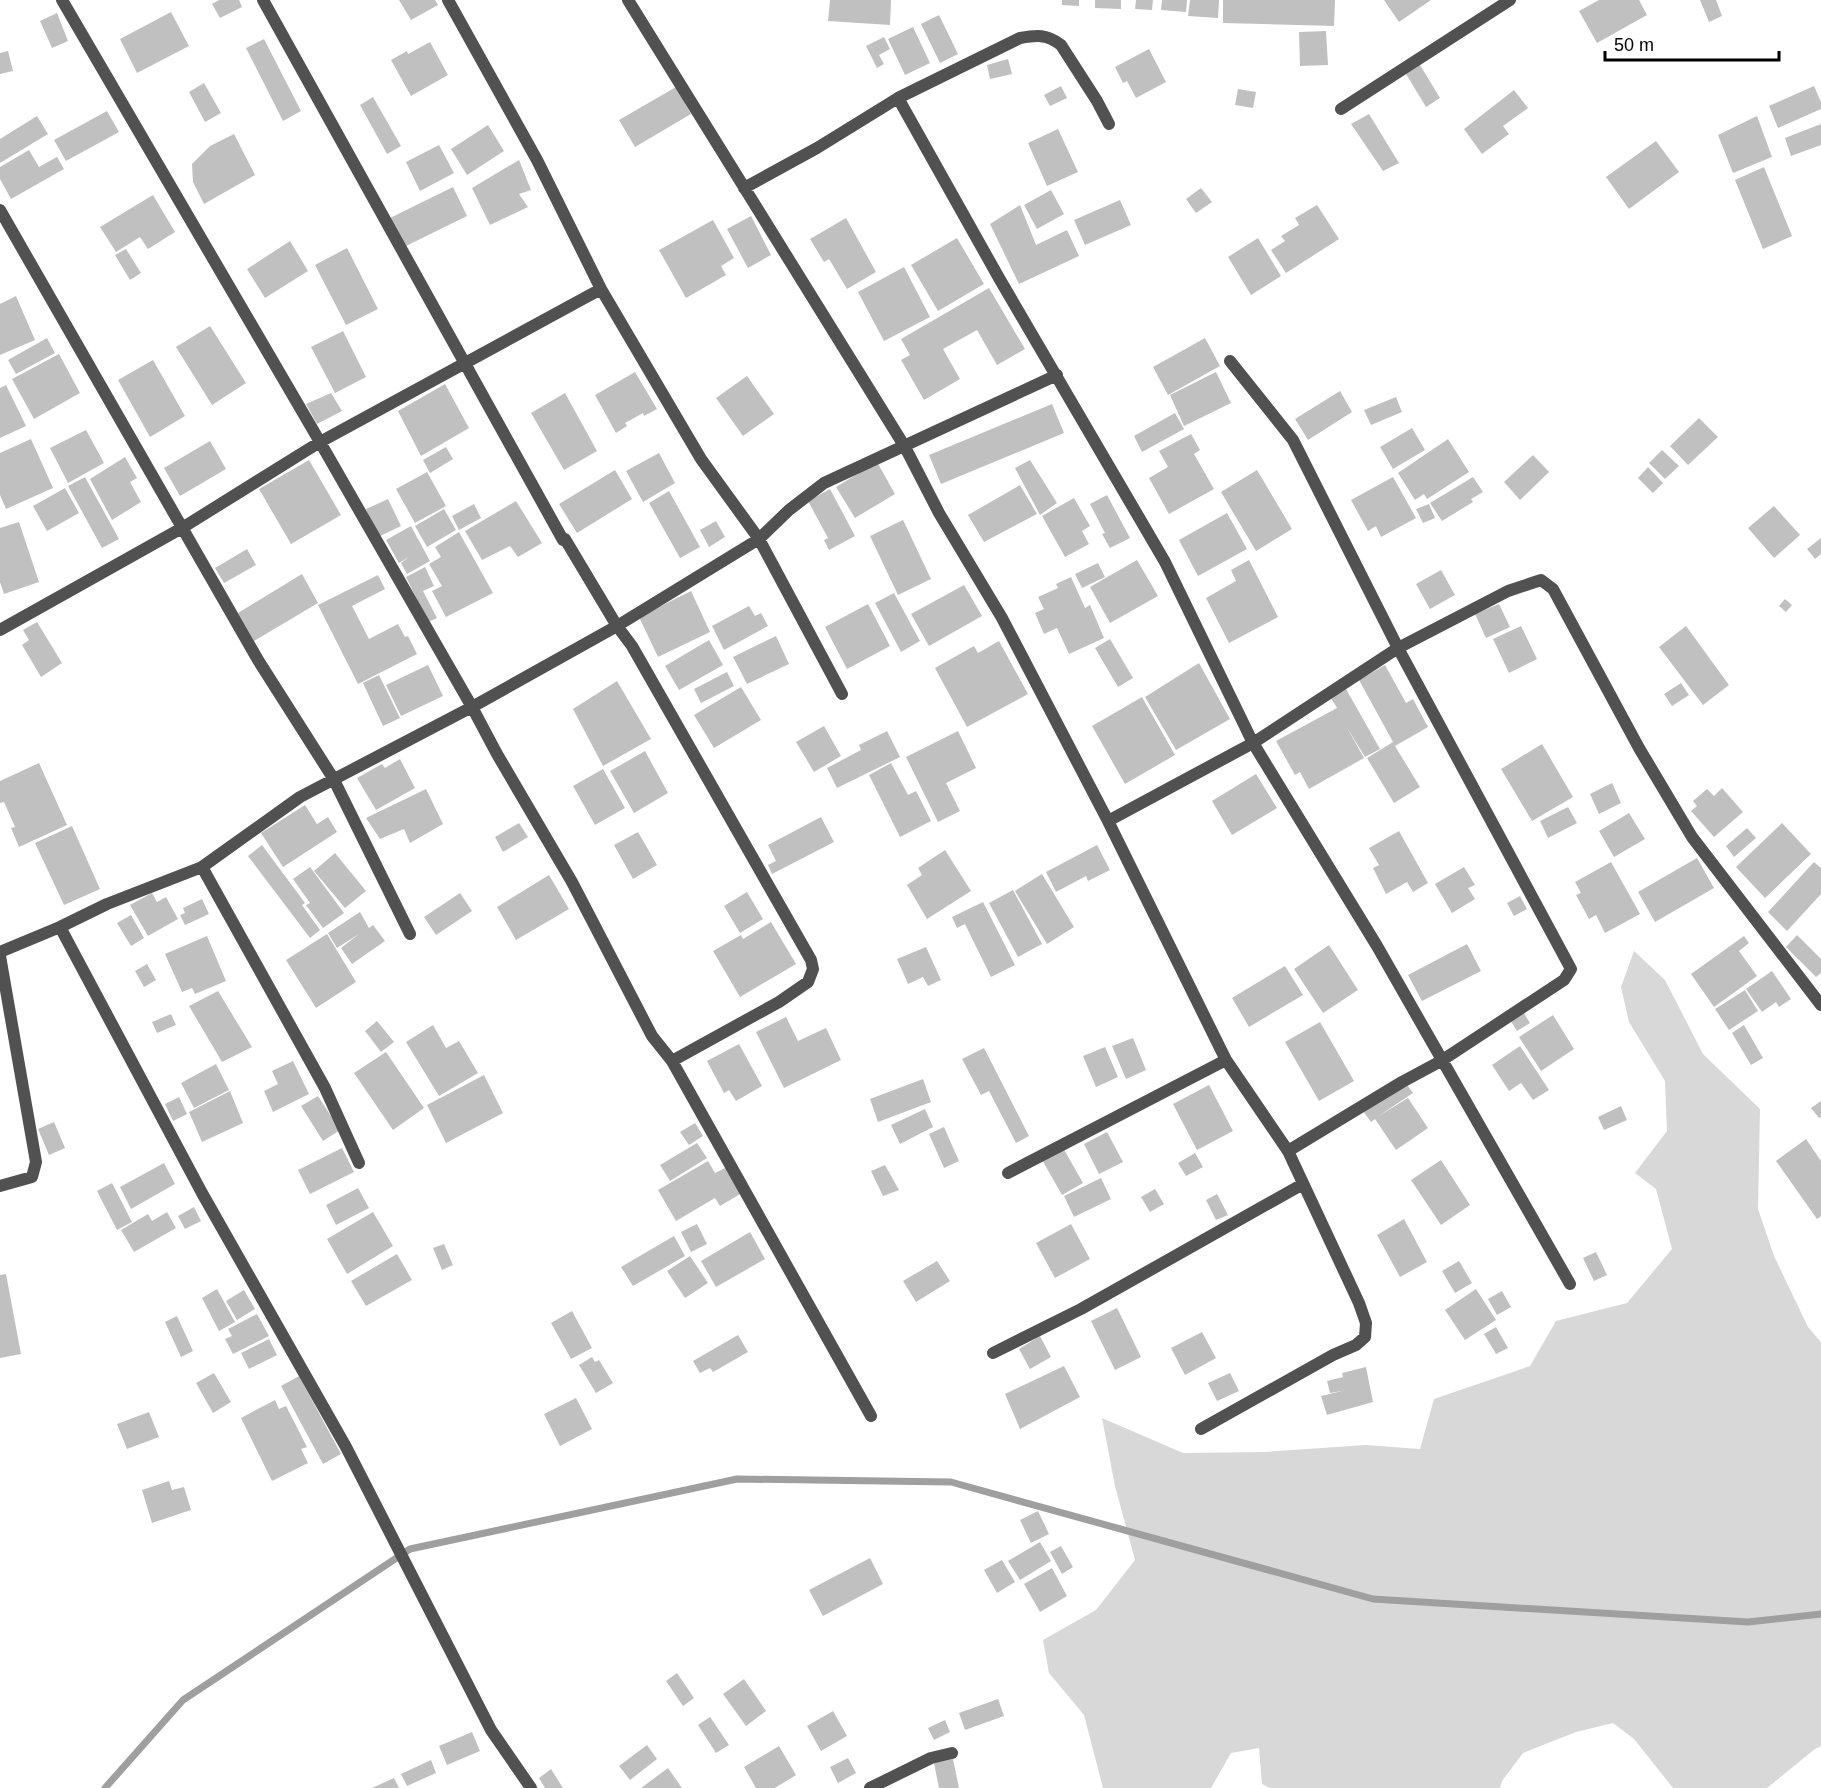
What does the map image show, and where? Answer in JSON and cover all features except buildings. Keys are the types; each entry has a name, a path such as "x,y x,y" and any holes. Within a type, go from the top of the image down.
{"street":[{"path":"62,0 320,442 572,882 652,1036 672,1060 871,1416"},
{"path":"263,0 383,220 466,362 563,540 565,539 617,626 632,646 811,960 813,969 808,982 780,1002 672,1060"},
{"path":"448,0 537,160 601,289 701,459 759,539 842,694"},
{"path":"628,0 904,447 939,513 1002,618 1108,821 1226,1060 1288,1151 1359,1303 1366,1323 1365,1337 1356,1345 1332,1355 1201,1429"},
{"path":"1341,109 1510,0"},
{"path":"744,188 817,148 898,99 1020,38 1039,34 1053,38 1061,45 1109,124"},
{"path":"898,99 999,278 1165,562 1253,743 1377,946 1569,1284"},
{"path":"0,210 258,660 333,778 410,934"},
{"path":"0,630 182,528 320,442 601,289"},
{"path":"1230,361 1293,440 1398,648 1503,839 1571,969 1564,980 1441,1061 1288,1151"},
{"path":"0,952 107,904 202,867 300,797 472,707 617,626 759,539 789,510 824,483 1057,375"},
{"path":"1108,821 1253,743 1398,648 1508,591 1541,580 1553,589 1639,748 1692,837 1821,1005"},
{"path":"202,867 325,1088 359,1163"},
{"path":"60,927 202,1193 346,1447 491,1730 531,1788"},
{"path":"0,956 36,1162 32,1177 0,1186"},
{"path":"1008,1173 1226,1060"},
{"path":"993,1353 1081,1309 1303,1184"},
{"path":"870,1788 931,1758 952,1753"}],"shaded area":[{"path":"1634,951 1665,980 1703,1054 1760,1109 1758,1209 1774,1256 1808,1327 1821,1342 1821,1746 1767,1788 1673,1788 1634,1739 1613,1723 1576,1732 1523,1753 1502,1781 1500,1788 1270,1788 1262,1784 1259,1748 1231,1753 1211,1788 1103,1788 1084,1715 1049,1673 1043,1640 1096,1610 1135,1560 1115,1486 1102,1418 1183,1453 1264,1452 1366,1445 1420,1449 1434,1399 1530,1366 1556,1321 1627,1303 1672,1249 1656,1189 1635,1173 1667,1131 1665,1081 1629,1022 1621,987"}],"waterway":[{"path":"105,1788 183,1700 410,1549 737,1479 951,1482 1373,1599 1748,1622 1821,1614"}]}
